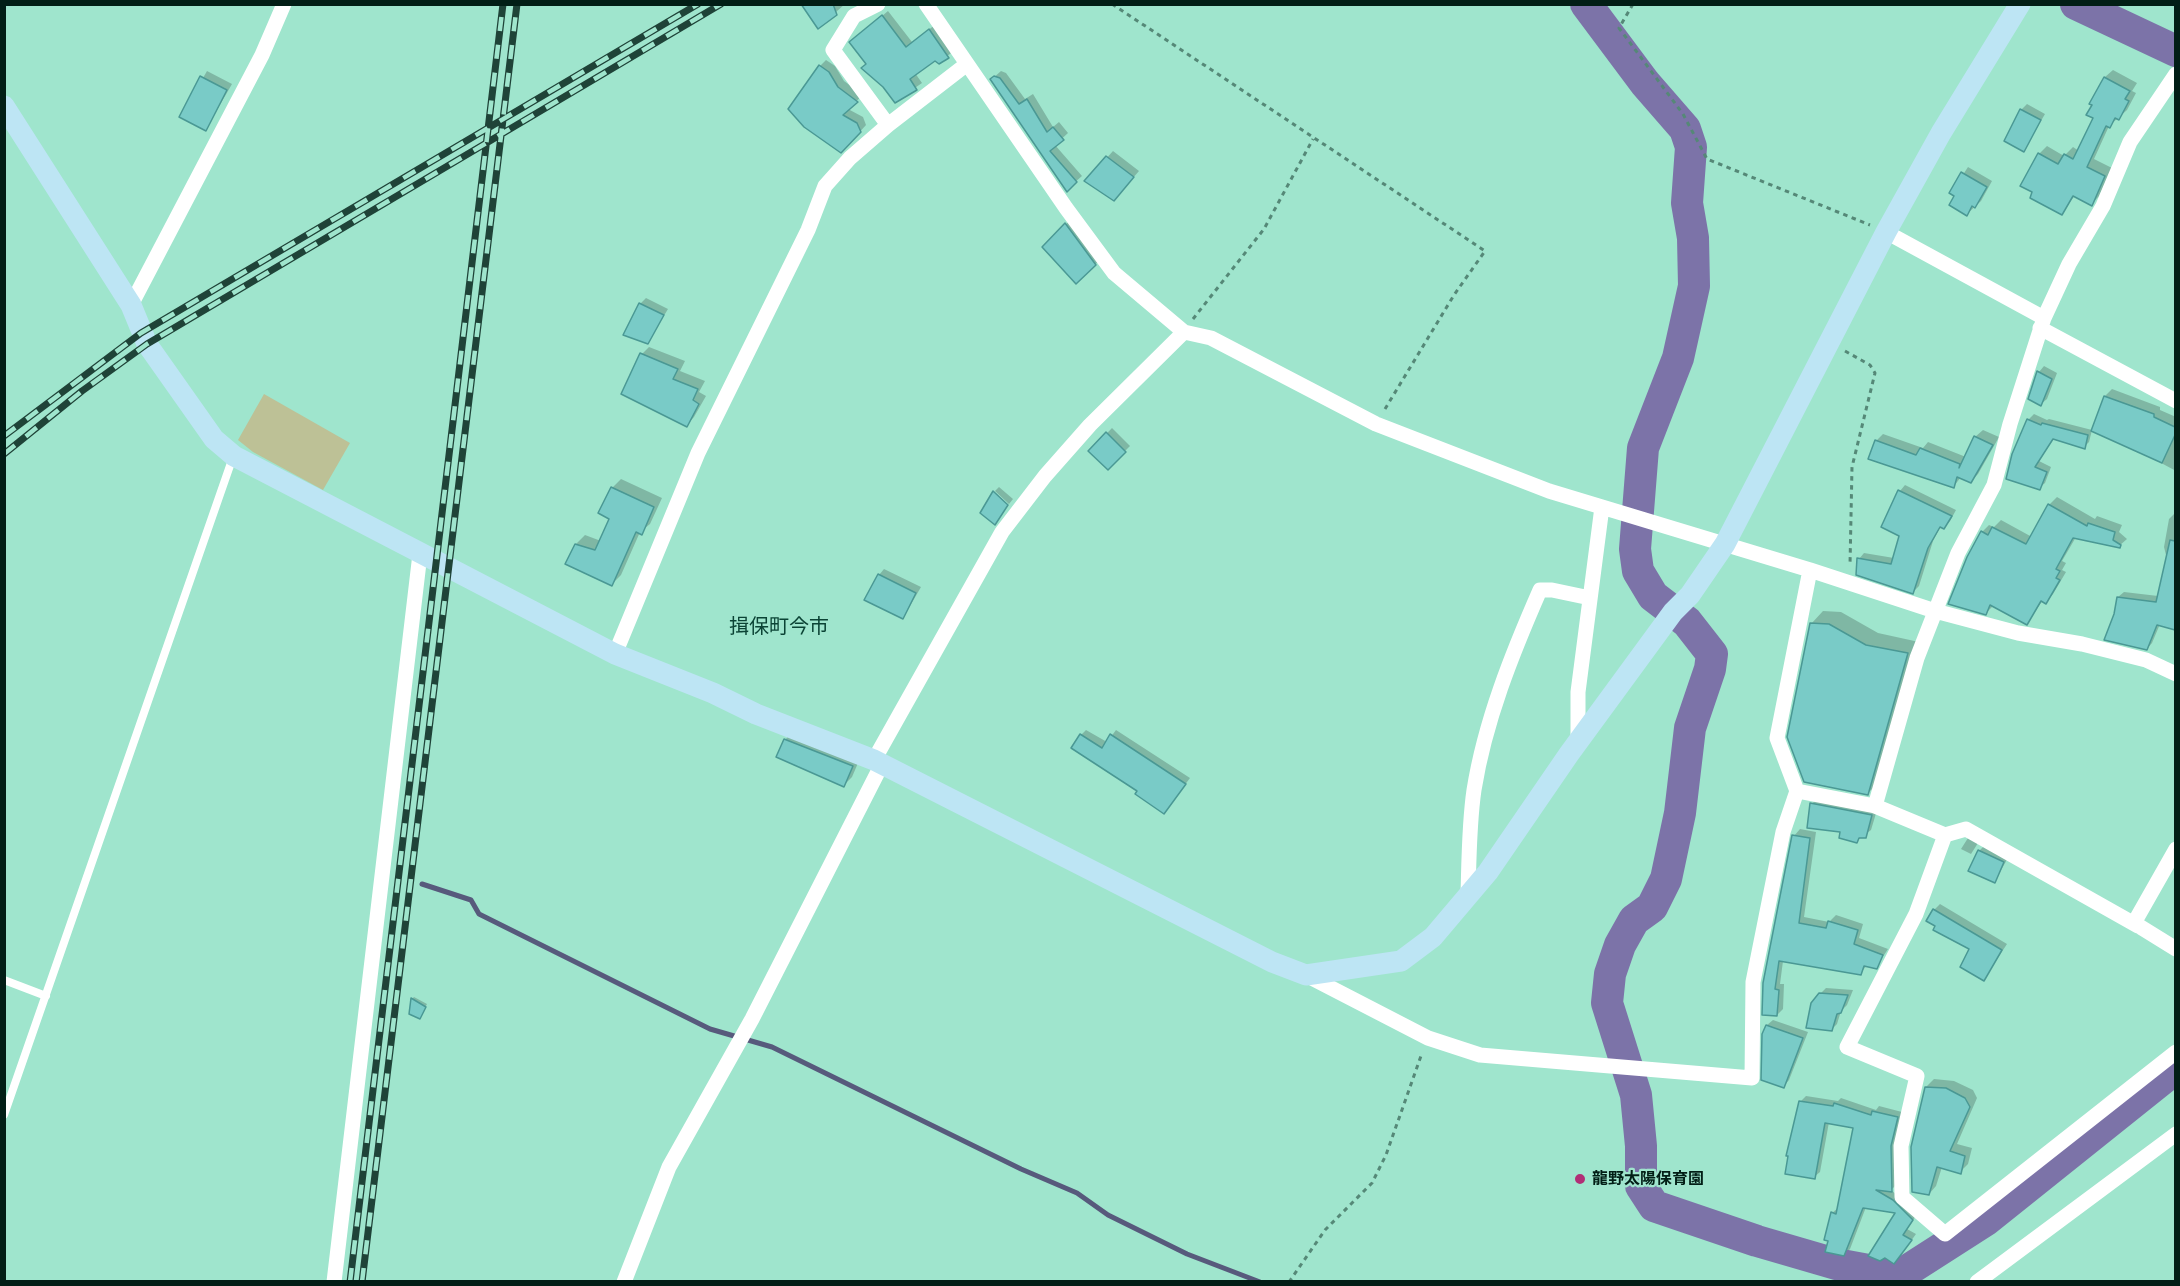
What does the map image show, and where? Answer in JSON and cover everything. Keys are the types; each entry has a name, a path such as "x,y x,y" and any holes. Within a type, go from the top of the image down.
{"street":[{"path":"131,305 262,55 284,4"},
{"path":"878,4 854,16 833,50 888,125"},
{"path":"926,4 1066,208 1114,273 1184,332 1211,338 1376,424 1549,491 1725,543 1935,610 2018,633 2082,644 2146,660 2175,674"},
{"path":"1306,975 1401,961 1433,937 1488,872 1578,742 1673,612 1690,595 1725,543 1886,232 1941,133 2020,4"},
{"path":"615,654 698,453 808,230 825,186 850,158 888,125 967,64"},
{"path":"1875,806 1917,658 1958,553 1994,485 2010,424 2042,323 2069,264 2103,206 2130,142 2175,74"},
{"path":"4,106 131,305 147,344 214,439 234,456 615,654 713,693 756,714 878,762 1272,962 1306,975 1428,1038 1480,1055 1752,1078 1753,982 1783,832 1797,791 1777,738 1810,570"},
{"path":"1886,232 2175,401"},
{"path":"624,1281 669,1167 752,1019 878,762 1002,532 1045,476 1090,425 1184,332"},
{"path":"1578,742 1578,692 1602,507"},
{"path":"334,1281 420,554"},
{"path":"1468,895 1474,790 1489,726 1518,641 1540,590 1552,590 1590,598"},
{"path":"1797,791 1875,806 1945,836 1966,829 2175,949"},
{"path":"1945,836 1916,914 1847,1047 1917,1076 1901,1146 1902,1197 1945,1234 2175,1052"},
{"path":"2138,926 2134,923 2175,849"},
{"path":"1977,1281 2175,1134"}],"lane":[{"path":"4,1114 234,456"},
{"path":"4,980 46,996"}],"path":[{"path":"1112,4 1485,251 1454,295 1376,424"},
{"path":"1634,4 1619,28 1683,114 1707,159 1886,232"},
{"path":"1184,332 1264,229 1313,139"},
{"path":"1829,342 1870,365 1875,373 1852,467 1849,582"},
{"path":"1289,1281 1325,1230 1372,1184 1386,1155 1428,1038"}],"green space":[{"path":"264,394 350,443 323,490 253,452 238,440"}],"building":[{"path":"801,4 833,4 837,15 818,29"},
{"path":"882,15 906,47 929,29 949,58 939,64 935,61 910,79 917,90 895,103 883,87 861,68 866,64 849,42"},
{"path":"819,65 829,72 838,87 858,102 843,115 857,123 861,132 841,153 804,127 788,109"},
{"path":"200,76 227,90 206,131 179,117"},
{"path":"994,76 1000,78 1019,104 1027,99 1047,132 1053,127 1064,140 1050,151 1077,182 1067,192 990,79"},
{"path":"2104,77 2130,91 2125,99 2129,101 2119,120 2115,118 2110,128 2106,126 2087,167 2105,176 2092,206 2073,196 2062,215 2030,198 2032,192 2020,186 2038,153 2058,164 2064,154 2073,159 2093,118 2086,115 2092,105 2089,104"},
{"path":"2020,109 2041,120 2024,152 2004,141"},
{"path":"1106,156 1134,177 1114,201 1084,181"},
{"path":"1961,172 1987,187 1975,208 1972,206 1967,216 1949,205 1954,196 1949,193"},
{"path":"1065,223 1096,265 1076,284 1042,247"},
{"path":"639,303 664,315 648,344 623,335"},
{"path":"640,353 678,369 673,379 698,389 693,400 699,404 687,427 621,394"},
{"path":"2037,371 2052,379 2041,406 2028,399"},
{"path":"2104,396 2154,414 2154,417 2175,427 2175,435 2162,463 2091,431"},
{"path":"2027,419 2041,425 2042,423 2088,435 2085,449 2053,439 2035,467 2047,472 2040,490 2006,479 2012,454"},
{"path":"1106,432 1126,452 1108,470 1088,451"},
{"path":"1974,436 1993,445 1971,483 1957,477 1954,488 1868,459 1875,440 1916,455 1920,448 1960,464 1959,468"},
{"path":"611,487 654,507 642,535 636,532 612,586 565,564 575,544 595,550 609,519 598,513"},
{"path":"1898,490 1952,516 1944,529 1940,527 1928,548 1913,594 1856,575 1857,558 1891,564 1899,536 1881,527"},
{"path":"993,491 1008,505 995,525 980,513"},
{"path":"2048,504 2087,526 2088,523 2115,532 2113,540 2121,545 2120,548 2073,538 2056,569 2060,571 2056,578 2060,580 2046,604 2041,601 2027,625 1990,605 1986,615 1948,604 1967,557 1981,531 1988,535 1992,527 2026,544"},
{"path":"2170,540 2175,541 2175,630 2157,625 2147,650 2104,640 2114,614 2117,597 2156,602"},
{"path":"878,574 916,593 903,619 864,600"},
{"path":"1810,623 1829,624 1866,645 1908,653 1868,795 1804,782 1787,737"},
{"path":"1080,734 1102,748 1110,734 1186,784 1164,814 1135,794 1137,791 1071,748"},
{"path":"784,739 853,766 844,787 776,757"},
{"path":"1810,803 1872,815 1866,838 1859,838 1857,843 1839,838 1840,832 1807,828"},
{"path":"1792,835 1810,838 1799,923 1826,928 1828,921 1858,930 1854,944 1883,955 1877,969 1864,966 1861,975 1779,961 1775,989 1779,990 1777,1016 1762,1015 1763,983"},
{"path":"1978,850 2004,862 1995,883 1968,871"},
{"path":"1933,909 2002,950 1984,981 1960,967 1969,949 1933,930 1935,926 1926,921"},
{"path":"1819,993 1848,995 1841,1013 1837,1014 1832,1031 1806,1028 1811,1003"},
{"path":"411,998 426,1007 420,1019 409,1014"},
{"path":"1766,1025 1803,1038 1784,1088 1761,1080 1762,1034"},
{"path":"1925,1087 1946,1088 1965,1098 1970,1107 1950,1151 1965,1156 1961,1174 1937,1167 1929,1195 1912,1192 1911,1147"},
{"path":"1799,1101 1833,1106 1834,1103 1871,1115 1872,1111 1898,1117 1891,1146 1892,1192 1876,1190 1893,1200 1913,1220 1903,1235 1912,1240 1894,1264 1885,1258 1880,1261 1868,1256 1895,1213 1863,1208 1844,1256 1825,1252 1828,1241 1824,1240 1831,1212 1836,1214 1853,1128 1825,1123 1815,1179 1785,1174 1788,1156 1786,1156"}],"waterway":[{"path":"1586,4 1645,83 1685,129 1691,147 1687,203 1693,238 1694,286 1678,358 1643,448 1635,549 1638,571 1653,596 1687,622 1712,654 1710,669 1690,728 1680,813 1666,879 1652,907 1634,920 1620,945 1610,974 1607,1003 1636,1095 1641,1146 1641,1186 1654,1206 1757,1241 1836,1264 1890,1274 1908,1270 1986,1220 2176,1068"},
{"path":"2076,4 2176,51"},
{"path":"422,884 471,900 479,914 710,1029 772,1047 1021,1169 1077,1193 1108,1215 1187,1254 1260,1282"},
{"path":"1894,1282 1904,1271"}],"railway":[{"path":"350,1282 503,4"},
{"path":"362,1282 517,4"},
{"path":"4,436 141,333 698,4"},
{"path":"4,454 82,391 147,344 721,4"}],"place":[{"name":"龍野太陽保育園","path":"1580,1179"}],"district":[{"name":"揖保町今市","path":"779,627"}]}
